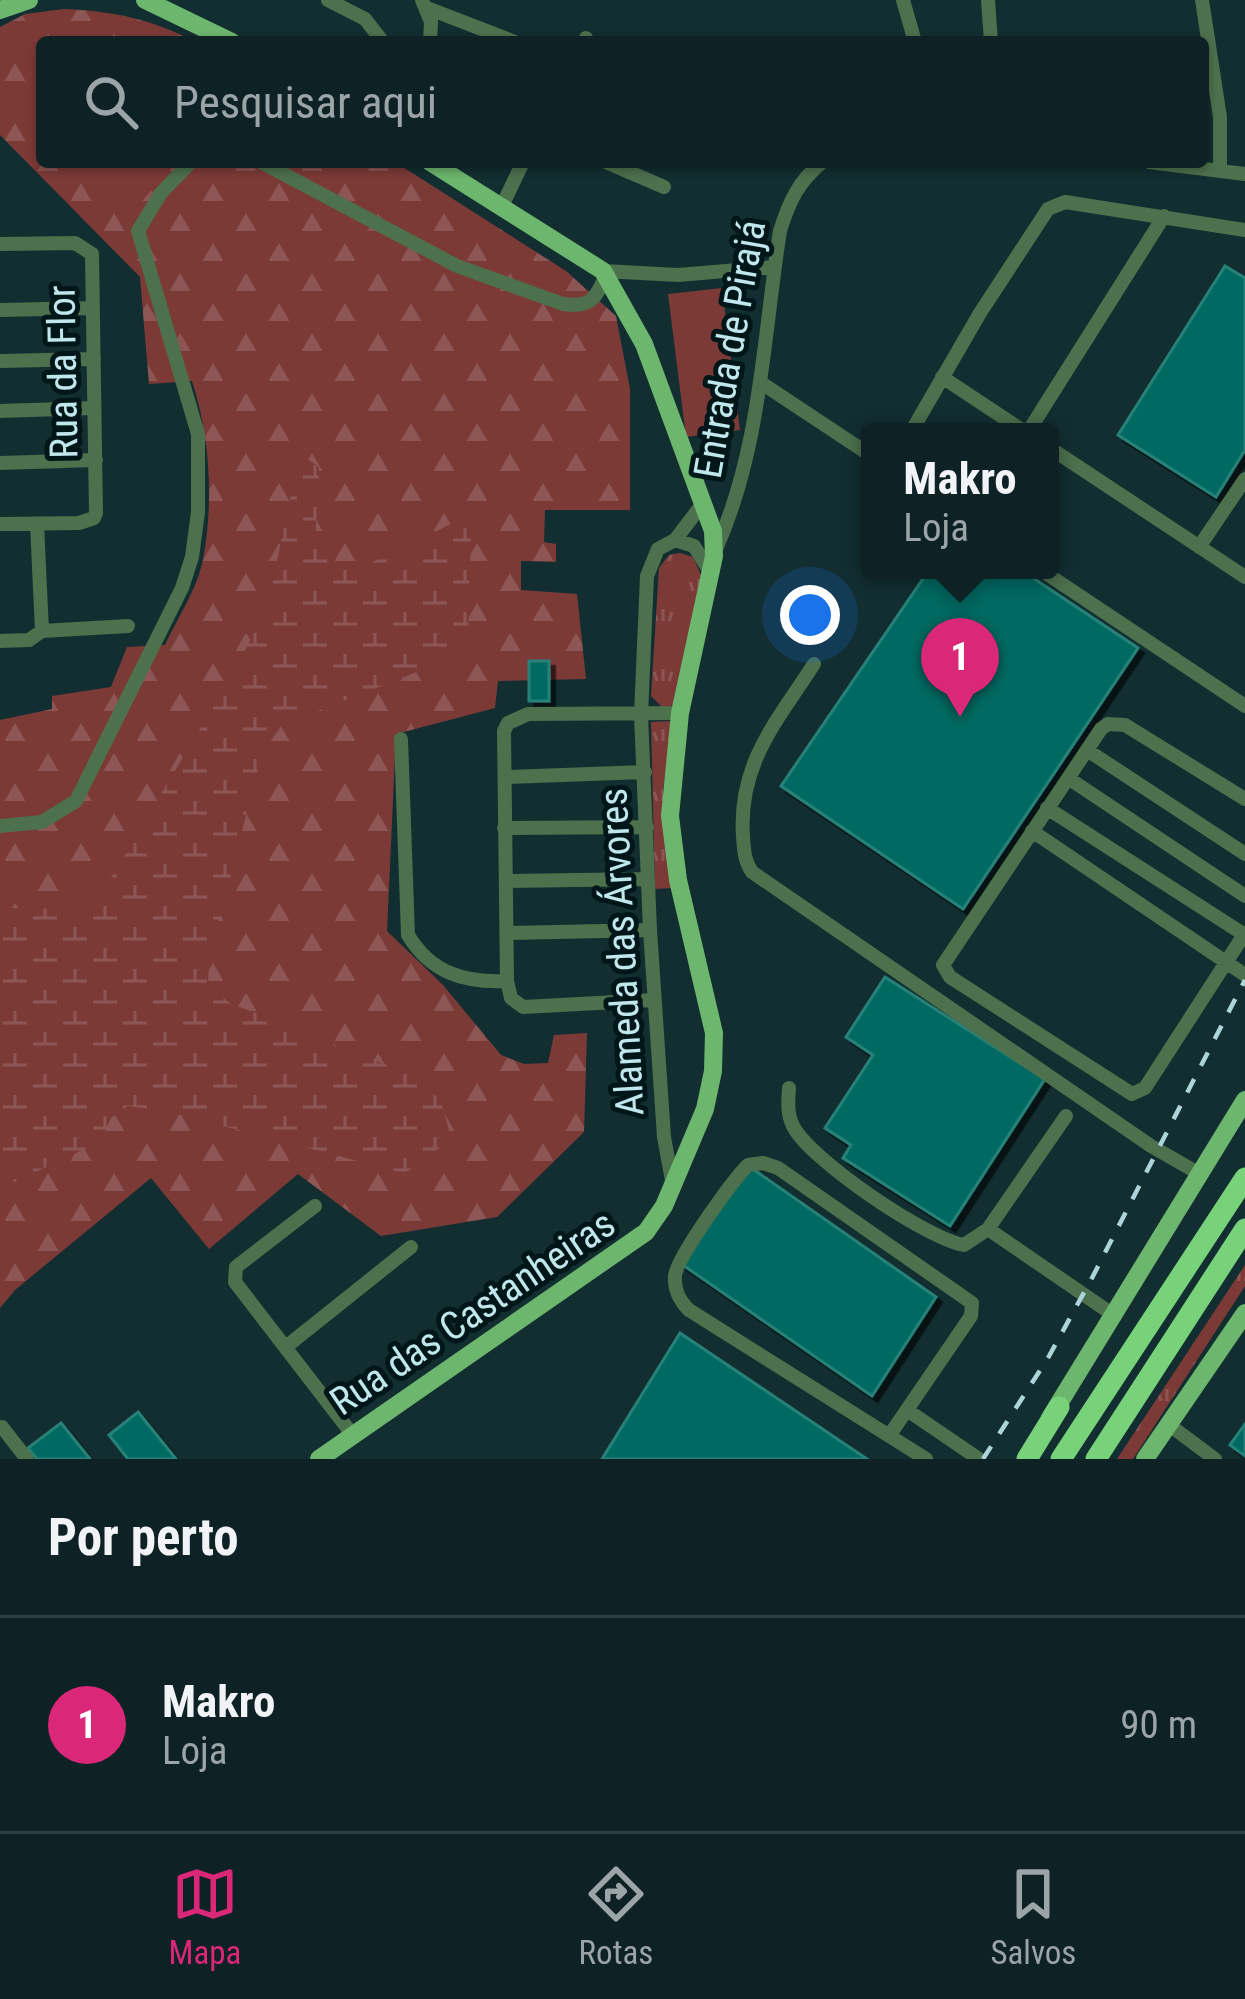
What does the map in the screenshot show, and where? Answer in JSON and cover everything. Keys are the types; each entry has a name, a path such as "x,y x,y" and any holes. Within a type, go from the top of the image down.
{"highway":[{"path":"1061,1459 1245,1178"},
{"path":"1096,1459 1245,1229"},
{"path":"1209,1289 1245,1247"},
{"path":"1027,1459 1060,1407"}],"main road":[{"path":"0,10 29,0"},
{"path":"145,0 220,36"},
{"path":"440,168 605,273 644,344 704,502 713,531 711,563"},
{"name":"Rua das Castanheiras","path":"319,1459 638,1240 655,1221 673,1186 710,1090 715,1052 673,850 671,783 680,713 711,563"},
{"path":"1016,1459 1060,1407 1245,1100"},
{"path":"1145,1459 1245,1313"}],"street":[{"path":"328,0 365,19 378,36"},
{"path":"904,0 913,36"},
{"path":"988,0 991,36"},
{"path":"1202,0 1208,36"},
{"path":"424,4 430,36"},
{"path":"424,4 501,36"},
{"path":"1209,46 1220,117 1220,171"},
{"path":"0,826 42,822 76,801 182,588 192,557 198,512 198,434 138,231 148,210 186,168"},
{"path":"272,168 457,266 563,304 580,307 595,300 605,273 694,274 774,267"},
{"path":"502,206 520,168"},
{"path":"619,168 664,188"},
{"name":"Entrada de Pirajá","path":"711,563 745,476 774,267 788,203 815,168"},
{"path":"1196,168 1245,174"},
{"path":"915,423 1048,209 1065,202 1245,230"},
{"path":"1033,423 1164,216"},
{"name":"Rua da Flor","path":"0,244 59,242 84,247 92,254 96,513 79,523 37,524"},
{"path":"0,310 92,308"},
{"path":"0,361 94,358"},
{"path":"942,377 1013,423"},
{"path":"760,382 861,449"},
{"path":"0,411 93,409"},
{"path":"1059,454 1245,577"},
{"path":"0,464 96,460"},
{"path":"1199,547 1245,479"},
{"name":"Alameda das Árvores","path":"673,1186 664,1137 650,930 641,715 647,576 658,550 674,540 704,502"},
{"path":"0,524 37,524 41,631"},
{"path":"674,540 694,546 711,563"},
{"path":"1055,579 1245,706"},
{"path":"0,641 29,640 41,631 128,626"},
{"path":"814,664 749,770 743,826 746,862 752,872 1151,1146 1198,1173"},
{"path":"654,1000 523,1007 513,1003 507,982 504,731 528,714 680,713"},
{"path":"1047,808 1244,934 1145,1088 1132,1094 950,977 945,959 1047,808 1087,750 1108,724 1125,725 1245,799"},
{"path":"401,739 408,934 447,974 507,982"},
{"path":"1087,750 1245,854"},
{"path":"505,777 645,772"},
{"path":"1068,778 1245,896"},
{"path":"504,828 647,827"},
{"path":"1032,831 1245,975"},
{"path":"506,881 648,879"},
{"path":"509,933 650,930"},
{"path":"789,1088 791,1122 825,1164 953,1243 964,1245 988,1229 1066,1116"},
{"path":"889,1436 971,1316 968,1297 778,1168 748,1165 678,1264 675,1289 680,1300 689,1310 889,1436 926,1459"},
{"path":"315,1205 233,1274 352,1434"},
{"path":"988,1229 1115,1316"},
{"path":"286,1346 411,1247"},
{"path":"907,1410 979,1459"},
{"path":"1168,1424 1215,1459"},
{"path":"2,1427 26,1459"}],"green space":[{"path":"64,9 99,12 182,36 36,36 36,168 404,168 566,271 616,316 630,389 630,510 545,510 544,542 556,544 556,562 521,561 521,590 577,594 586,679 498,681 495,708 396,734 387,931 443,985 501,1055 524,1064 548,1063 554,1035 587,1033 584,1132 497,1217 381,1236 298,1174 209,1249 151,1178 15,1290 0,1308 0,720 52,709 52,696 111,687 127,647 165,645 200,570 209,492 206,446 192,381 149,384 140,277 0,135 0,27 25,14"},
{"path":"79,168 170,168 133,212"},
{"path":"722,288 740,430 686,437 668,294"},
{"path":"306,458 319,467 315,544 336,562 356,570 457,521 471,528 468,635 460,655 282,725 262,753 209,959 208,986 230,1003 424,1080 442,1105 451,1137 423,1163 404,1173 165,1111 128,1106 111,1118 101,1141 0,1189 0,907 55,908 105,888 238,665 268,604 296,470"},
{"path":"669,555 693,557 701,575 673,705 663,708 651,696 659,568"},
{"path":"672,721 663,791 673,888 655,889 651,722"},
{"path":"1245,1265 1245,1286 1133,1459 1117,1459"}],"building":[{"path":"1225,266 1245,278 1245,450 1216,497 1118,435"},
{"path":"923,579 1034,579 1138,648 963,909 781,786"},
{"path":"529,661 549,661 549,701 529,701"},
{"path":"885,977 1045,1079 950,1226 843,1158 851,1145 825,1128 873,1055 846,1037"},
{"path":"750,1167 936,1297 872,1396 680,1263"},
{"path":"680,1333 867,1459 602,1459"},
{"path":"138,1412 176,1459 128,1459 109,1435"},
{"path":"61,1423 90,1459 37,1459 28,1448"},
{"path":"1245,1424 1245,1456 1230,1445"}],"railway":[{"path":"983,1459 1092,1278 1245,980"}],"place":[{"name":"Makro","path":"960,717"}]}
